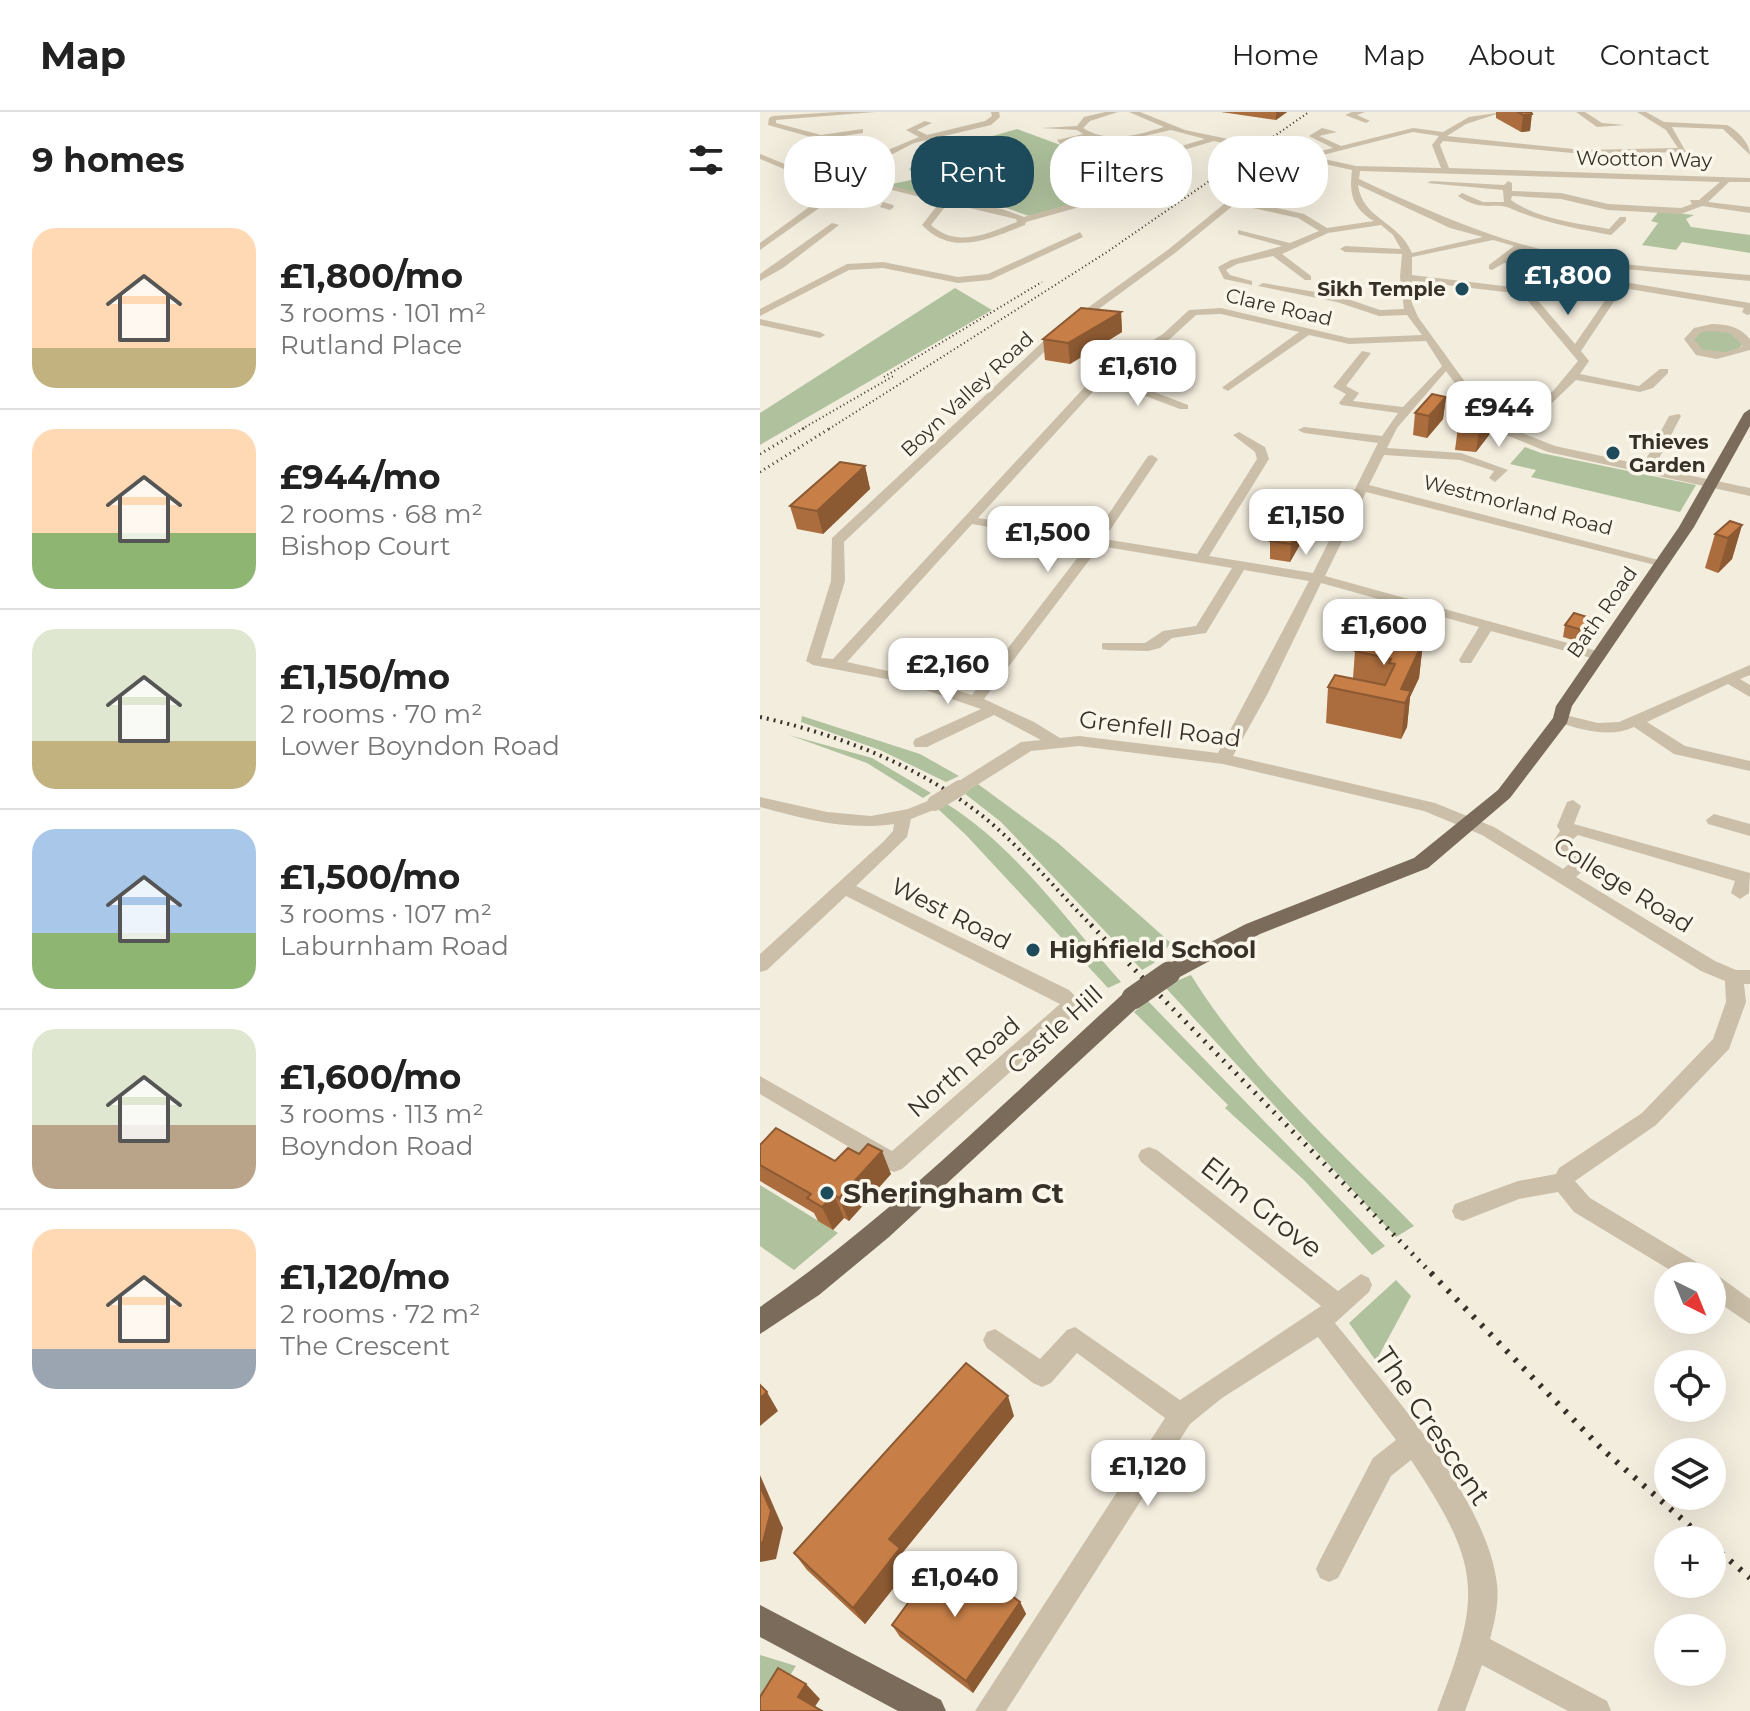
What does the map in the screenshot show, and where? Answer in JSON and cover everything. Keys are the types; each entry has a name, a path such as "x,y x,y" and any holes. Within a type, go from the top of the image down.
{"main road":[{"name":"Bath Road","path":"1473,823 1504,794 1561,719 1564,706 1663,563 1712,484 1750,413"},
{"name":"Castle Hill","path":"760,1322 810,1287 880,1229 1133,998 1169,973 1253,929 1421,863 1473,823"},
{"path":"760,1620 930,1711"}],"street":[{"path":"760,132 773,121 871,112"},
{"path":"1079,128 1087,119 1114,112"},
{"name":"Wootton Way","path":"1133,112 1169,128 1208,138"},
{"path":"1346,114 1361,112"},
{"path":"1446,171 1436,145 1442,136 1466,121 1499,112"},
{"path":"1580,112 1600,127 1621,125"},
{"path":"1328,151 1413,130 1583,152 1683,150 1663,124 1641,112"},
{"path":"1346,114 1366,121"},
{"path":"937,136 981,125 999,115"},
{"path":"760,119 819,136"},
{"path":"924,136 910,130 928,123"},
{"path":"1663,124 1703,123 1724,127 1732,131 1750,153"},
{"path":"1045,128 1079,128 1088,135"},
{"path":"1139,136 1169,128"},
{"path":"826,136 856,129"},
{"path":"1333,132 1322,130 1313,136 1357,156"},
{"path":"1084,136 1095,136"},
{"path":"1494,142 1502,136"},
{"path":"1619,138 1633,153"},
{"path":"760,156 784,166"},
{"path":"1368,157 1378,158"},
{"name":"Wootton Way","path":"1328,163 1356,168 1723,182 1750,180"},
{"path":"1356,168 1354,180 1358,206 1403,241 1411,253 1405,277 1410,312 1485,417 1503,430 1552,449 1750,492"},
{"path":"1510,172 1507,190 1511,205"},
{"path":"1354,180 1442,222 1521,246 1595,263 1750,278"},
{"path":"1662,183 1723,182"},
{"path":"1686,211 1701,203 1723,182"},
{"path":"1431,183 1561,196 1608,207 1696,214"},
{"path":"895,191 911,196"},
{"path":"1712,194 1750,199"},
{"path":"895,202 907,196"},
{"path":"1462,196 1482,205 1511,205 1564,224 1611,232 1623,219"},
{"path":"1618,197 1750,210"},
{"path":"763,244 811,208"},
{"path":"940,208 926,225 951,241 974,241 1023,220 1067,208"},
{"path":"995,208 1023,220"},
{"name":"Boyn Valley Road","path":"836,665 813,661 838,581 837,541 1054,337 1172,251 1224,208"},
{"path":"1265,208 1301,216 1326,231"},
{"path":"1711,217 1750,221"},
{"path":"1249,283 1227,277 1221,269 1234,262 1275,253 1326,231 1380,223"},
{"path":"760,280 787,262 802,245 835,225"},
{"path":"1241,232 1291,246"},
{"path":"760,313 847,267 865,264 958,280 990,277 1080,235"},
{"path":"1345,249 1411,253 1491,238"},
{"path":"1492,267 1521,246"},
{"path":"1275,253 1308,278"},
{"path":"1505,260 1530,266"},
{"path":"1405,277 1525,291 1584,361 1550,402 1503,430"},
{"path":"760,280 774,284"},
{"path":"1576,351 1617,283 1750,306 1747,312"},
{"path":"1263,286 1339,299 1379,313 1410,312"},
{"path":"788,287 803,290"},
{"name":"Clare Road","path":"836,665 1098,379 1157,343 1199,310 1221,311 1349,341 1429,338"},
{"path":"760,322 820,335"},
{"path":"1724,328 1742,335 1749,346 1732,355 1713,356 1694,349 1689,339 1698,330 1724,328"},
{"path":"1557,330 1587,335"},
{"path":"1228,388 1306,332"},
{"path":"1366,353 1339,387 1353,393 1345,403 1405,411"},
{"path":"1223,759 1382,446 1405,411 1449,367"},
{"path":"1574,376 1643,391 1664,371"},
{"path":"1098,379 1127,385 1184,407"},
{"path":"1429,384 1464,388"},
{"path":"1648,468 1675,416"},
{"path":"1304,430 1382,446 1475,459 1502,470 1495,478"},
{"path":"1201,558 1250,473 1263,459 1261,450 1239,435"},
{"path":"975,701 1097,540 1152,459"},
{"name":"Westmorland Road","path":"1363,487 1663,563"},
{"path":"970,520 1317,578 1599,656"},
{"path":"1107,646 1148,649 1160,644 1168,634 1199,633 1240,565"},
{"path":"1466,660 1487,626"},
{"path":"836,665 889,674 975,701 1054,741"},
{"path":"1561,719 1598,728 1638,723 1750,669"},
{"path":"1730,679 1750,692"},
{"path":"921,743 994,709"},
{"path":"1638,723 1680,750 1750,766"},
{"name":"Grenfell Road","path":"760,802 851,821 903,819 960,788 1014,752 1054,741 1115,743 1223,759 1429,807 1473,823"},
{"path":"1569,831 1565,826 1573,806"},
{"path":"760,965 901,833 903,819"},
{"path":"1714,820 1750,830"},
{"name":"College Road","path":"1473,823 1566,876 1708,966 1742,977"},
{"path":"1566,876 1579,866 1563,840 1569,831 1578,829 1745,878 1740,893"},
{"name":"West Road","path":"845,888 1062,995 1071,1002 1068,1009"},
{"path":"1563,1182 1567,1175 1672,1099 1722,1043 1742,977"},
{"name":"North Road","path":"760,1084 894,1163 1068,1009"},
{"name":"Elm Grove","path":"1149,1156 1330,1314"},
{"path":"1463,1211 1518,1190 1563,1182"},
{"path":"1563,1182 1582,1205 1677,1262"},
{"path":"989,1711 1181,1415 1207,1391 1292,1344 1361,1285"},
{"path":"1726,1295 1750,1313"},
{"name":"The Crescent","path":"1330,1314 1463,1521 1483,1582 1476,1646 1451,1711"},
{"path":"995,1340 1042,1375 1075,1338 1181,1415"},
{"path":"1329,1569 1382,1467 1412,1443"},
{"path":"1476,1646 1597,1711"}],"green space":[{"path":"1017,129 1050,141 1050,208 1057,208 1029,216 1006,208 1034,208 1034,136 993,136"},
{"path":"911,180 911,192 895,187 895,183"},
{"path":"1659,211 1694,215 1686,219 1691,227 1750,235 1750,253 1682,242 1676,250 1642,245 1658,223 1651,221"},
{"path":"955,288 992,310 760,445 760,413"},
{"path":"1701,331 1729,331 1744,344 1732,353 1701,351 1692,341"},
{"path":"1525,447 1696,485 1680,512 1531,477 1536,470 1510,464"},
{"path":"802,716 920,754 959,776 946,782 880,750 801,722"},
{"path":"789,735 872,758 931,793 923,798 867,763"},
{"path":"978,784 1058,843 1171,943 1154,963 1142,970 1001,822 964,793"},
{"path":"947,804 1019,864 1121,982 1108,988 938,809"},
{"path":"1191,975 1214,1010 1266,1075 1414,1226 1396,1237 1164,986"},
{"path":"1148,1001 1385,1246 1372,1255 1304,1180 1225,1108 1228,1105 1134,1012"},
{"path":"760,1185 838,1233 794,1270 760,1246"},
{"path":"1396,1280 1411,1296 1376,1361 1349,1323"},
{"path":"760,1655 796,1666 767,1711 760,1711"}],"building":[{"path":"1081,308 1121,312 1068,343 1043,339"},
{"path":"1432,394 1446,397 1429,416 1415,413"},
{"path":"1477,405 1492,408 1488,412 1492,413 1479,429 1458,427"},
{"path":"840,462 865,466 817,511 790,506"},
{"path":"1282,520 1302,524 1291,544 1270,541"},
{"path":"1730,521 1742,525 1728,538 1715,534"},
{"path":"1574,613 1597,620 1589,632 1565,625"},
{"path":"1365,631 1423,642 1401,689 1411,691 1405,703 1328,687 1335,675 1385,685 1395,664 1389,663 1391,659 1355,651"},
{"path":"776,1128 835,1161 848,1148 859,1154 868,1144 882,1151 839,1198 834,1195 822,1207 807,1198 811,1194 760,1165 760,1145"},
{"path":"966,1363 1008,1396 889,1539 900,1548 853,1608 794,1553"},
{"path":"760,1385 767,1392 760,1398"},
{"path":"760,1486 771,1511 763,1542 760,1543"},
{"path":"938,1562 982,1595 992,1581 1020,1602 966,1681 892,1625"},
{"path":"778,1668 806,1684 798,1697 822,1711 760,1711 760,1697"}],"railway":[{"path":"829,429 1107,252 1309,112"},
{"path":"884,377 1042,282"},
{"path":"802,429 895,375"},
{"path":"760,454 806,427"},
{"path":"760,472 832,427"},
{"path":"760,717 821,733 882,756 966,803 1004,835 1093,927"},
{"path":"1091,925 1433,1275"},
{"path":"1431,1273 1602,1449 1690,1526"},
{"path":"1726,1557 1750,1578"}],"place":[{"name":"Sikh Temple","path":"1462,289"},
{"name":"Thieves Garden","path":"1613,453"},
{"name":"Highfield School","path":"1033,950"},
{"name":"Sheringham Ct","path":"827,1193"}]}
